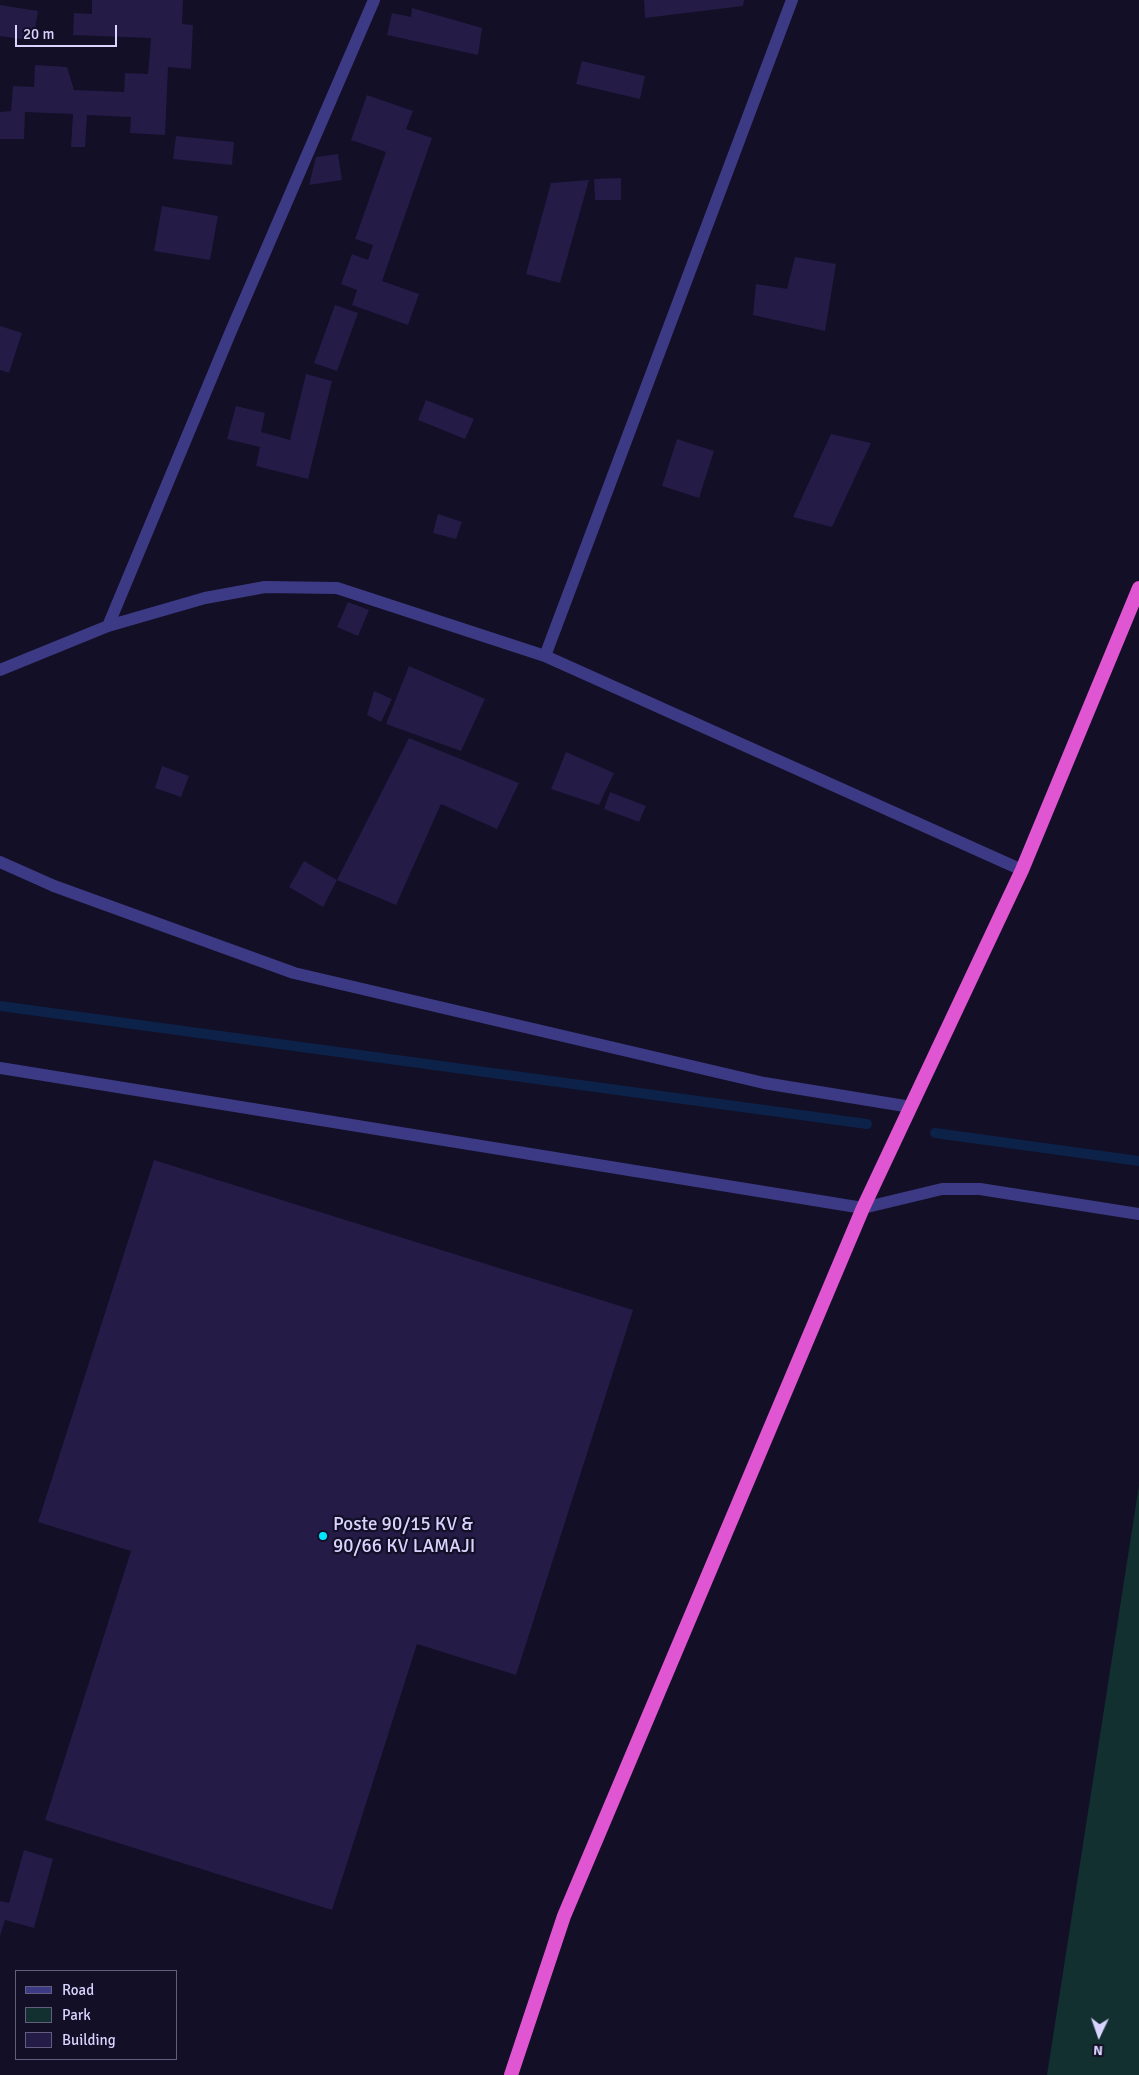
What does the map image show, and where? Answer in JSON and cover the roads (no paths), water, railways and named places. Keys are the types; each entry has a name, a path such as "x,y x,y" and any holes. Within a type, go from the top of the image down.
{"highway":[{"path":"511,2075 564,1916 864,1208 1022,870 1139,588"}],"street":[{"path":"108,626 235,322 374,0"},
{"path":"545,656 792,0"},
{"path":"0,670 108,626 205,598 265,587 337,588 545,656 1022,870"},
{"path":"0,862 54,886 294,973 764,1083 910,1108"},
{"path":"0,1068 864,1208 942,1189 980,1189 1139,1214"}],"waterway":[{"path":"0,1006 867,1124"},
{"path":"935,1133 1139,1161"}],"place":[{"name":"Poste 90/15 KV & 90/66 KV LAMAJI","path":"323,1536"}]}
